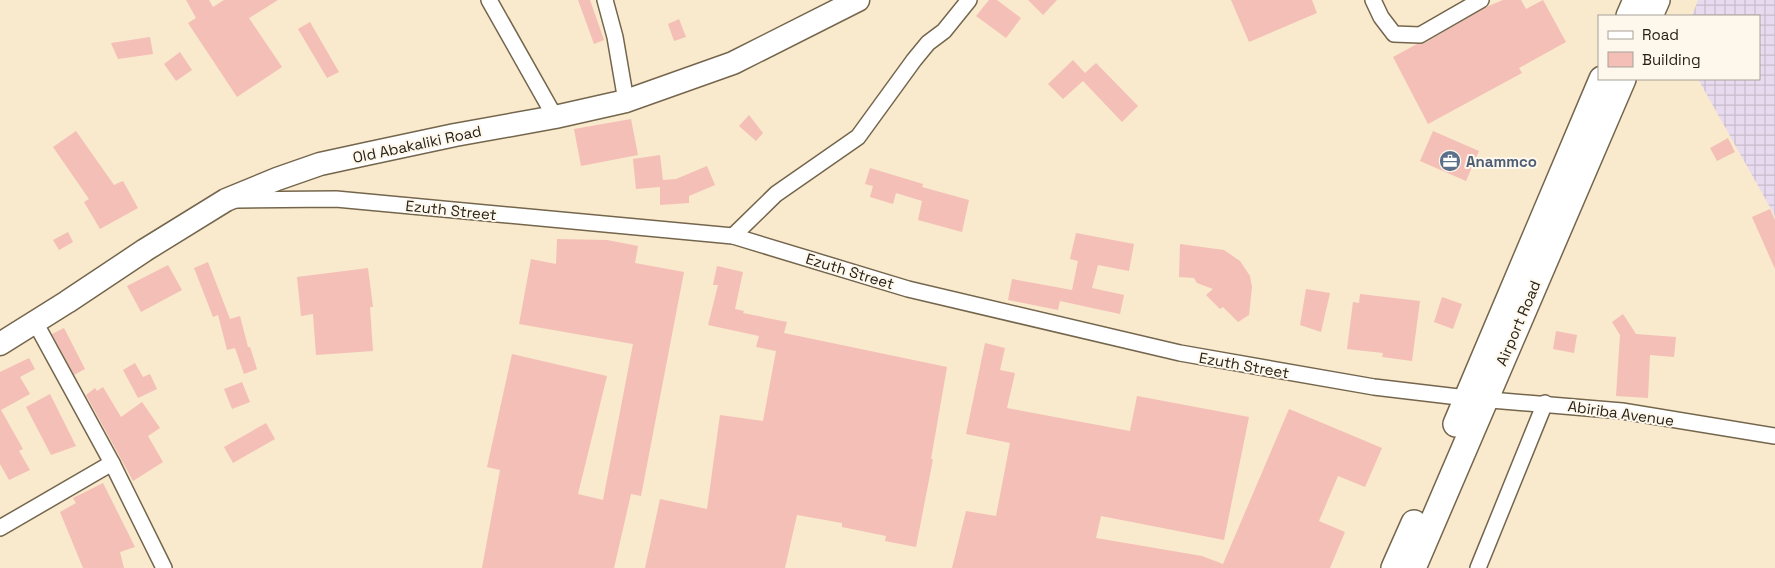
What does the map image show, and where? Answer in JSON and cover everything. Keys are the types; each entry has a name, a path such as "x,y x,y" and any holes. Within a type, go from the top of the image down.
{"main road":[{"name":"Old Abakaliki Road","path":"2,338 35,322 226,200 277,179 320,164 626,101 733,63 858,0"},
{"path":"1629,15 1636,0"},
{"path":"1650,15 1657,0"},
{"name":"Airport Road","path":"1413,568 1476,398 1602,80"},
{"name":"Airport Road","path":"1394,568 1476,398 1623,80"}],"street":[{"path":"489,0 555,117"},
{"path":"605,0 615,37 626,101"},
{"path":"732,236 776,194 858,137 914,60 928,43 944,31 968,0"},
{"path":"1373,0 1381,17 1394,34 1420,35 1481,0"},
{"name":"Ezuth Street","path":"226,200 336,200 732,236 908,289 1180,354 1374,388 1476,398"},
{"path":"35,322 112,463 164,568"},
{"name":"Abiriba Avenue","path":"1476,398 1622,411 1775,436"},
{"path":"1478,568 1545,403"},
{"path":"0,528 112,463"}],"shaded area":[{"path":"1698,0 1775,0 1775,216 1699,80 1760,80 1760,15 1692,15"}],"building":[{"path":"186,0 209,0 213,7 224,0 278,0 249,18 282,67 237,97 188,23 196,18"},
{"path":"578,0 590,0 604,40 594,44"},
{"path":"989,0 997,0 1021,18 1006,38 976,16"},
{"path":"1028,0 1057,0 1043,15"},
{"path":"1231,0 1312,0 1317,13 1249,42"},
{"path":"1503,0 1521,0 1526,9 1543,0 1566,42 1519,68 1522,73 1428,124 1393,57 1417,44 1425,43 1486,7"},
{"path":"679,19 686,37 674,41 668,24"},
{"path":"310,22 339,72 327,78 298,29"},
{"path":"150,37 153,54 118,59 111,43"},
{"path":"180,52 192,70 176,81 164,64"},
{"path":"1073,60 1085,73 1096,63 1138,106 1122,122 1083,81 1063,99 1048,84"},
{"path":"749,115 763,133 756,141 739,126"},
{"path":"631,119 638,155 581,166 574,129"},
{"path":"76,131 114,185 123,181 138,208 100,229 84,202 89,199 53,147"},
{"path":"1433,131 1479,151 1466,181 1420,161"},
{"path":"1728,138 1735,152 1717,161 1710,148"},
{"path":"660,155 663,180 676,179 707,166 715,185 689,196 689,203 660,205 660,187 636,189 633,159"},
{"path":"870,168 923,184 922,187 969,200 962,232 918,220 922,201 896,193 893,204 870,197 873,186 865,184"},
{"path":"1770,209 1775,220 1775,269 1752,217"},
{"path":"68,232 73,242 59,250 53,240"},
{"path":"1076,233 1134,244 1129,271 1098,265 1092,288 1124,295 1120,314 1060,301 1058,310 1008,300 1012,279 1072,290 1078,261 1070,259"},
{"path":"557,239 607,240 638,246 635,263 684,272 641,496 631,494 614,568 482,568 500,470 487,467 512,354 607,376 578,494 603,500 633,344 519,324 531,259 556,264"},
{"path":"1180,244 1224,250 1240,261 1250,276 1252,287 1249,315 1238,322 1223,307 1220,309 1206,295 1213,289 1197,283 1194,278 1179,277"},
{"path":"208,262 230,319 240,316 248,347 250,347 257,369 244,374 235,348 227,350 218,315 213,317 194,268"},
{"path":"168,265 182,290 141,312 127,286"},
{"path":"717,266 743,272 735,309 744,311 743,313 787,322 784,333 947,367 931,459 933,459 916,547 885,541 886,536 842,527 842,523 797,515 785,568 645,568 660,499 707,509 720,415 763,421 776,351 756,347 759,336 708,325 718,285 713,285"},
{"path":"368,268 373,307 370,307 373,351 316,355 313,314 301,316 297,277"},
{"path":"1306,289 1330,293 1321,332 1300,325"},
{"path":"1360,294 1420,301 1412,361 1382,357 1383,353 1347,349 1353,302 1359,303"},
{"path":"1442,297 1462,304 1453,329 1434,322"},
{"path":"1623,314 1636,334 1676,337 1674,357 1650,355 1648,398 1616,396 1620,335 1612,322"},
{"path":"64,328 85,369 74,375 52,334"},
{"path":"1556,331 1577,335 1574,353 1553,349"},
{"path":"985,343 1005,348 1000,370 1015,373 1007,408 1130,431 1137,396 1249,417 1224,540 1101,516 1096,538 1202,556 1223,564 1289,409 1382,448 1365,487 1338,476 1319,521 1345,532 1330,568 952,568 966,511 996,516 1010,443 966,434"},
{"path":"29,358 35,369 20,377 30,394 1,410 23,449 19,451 30,470 9,480 0,464 0,372"},
{"path":"135,363 143,377 150,374 157,389 138,398 123,370"},
{"path":"242,382 250,402 232,409 224,389"},
{"path":"103,387 121,417 142,402 160,428 148,436 163,462 133,481 86,395 95,388 97,391"},
{"path":"50,394 76,446 51,455 26,407"},
{"path":"266,423 275,439 233,463 224,447"},
{"path":"103,483 135,547 120,552 124,568 83,568 60,512 76,503 73,498"}],"place":[{"name":"Anammco","path":"1450,161"}]}
